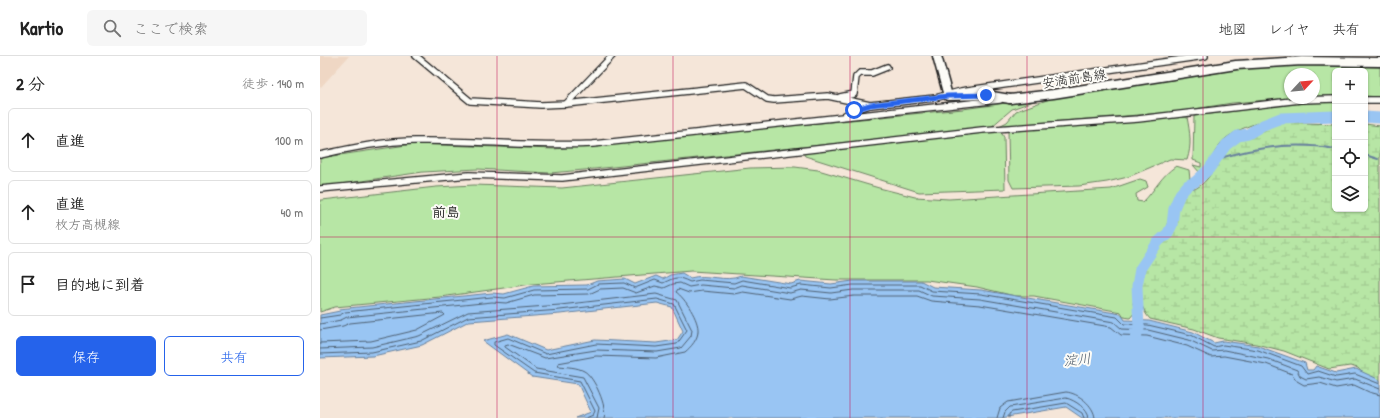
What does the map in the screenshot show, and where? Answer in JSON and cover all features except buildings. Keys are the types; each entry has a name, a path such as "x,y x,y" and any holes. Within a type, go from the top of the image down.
{"main road":[{"path":"937,56 948,96"},
{"name":"安満前島線","path":"948,96 986,95 1002,96 1010,99 1053,94 1236,66 1302,61 1380,62"}],"street":[{"path":"416,56 470,101 541,105 566,104 746,85 767,99 774,100 818,95 870,105"},
{"path":"566,104 612,56"},
{"path":"843,116 854,110 870,105 948,96 961,91 1205,56"},
{"path":"838,98 854,94 856,78 860,73 872,73 888,67"},
{"path":"320,156 371,146 416,141 539,145 593,144 1010,99"},
{"path":"320,188 469,175 562,178 982,130 1138,119 1300,100 1332,99"},
{"path":"1368,100 1380,100"}],"shaded area":[{"path":"320,56 349,56 320,88"}],"green space":[{"path":"1290,65 1380,67 1380,97 1368,96 1368,68 1332,68 1332,96 1320,96 1320,68 1284,68 1284,99 1232,103 1176,112 999,126 1007,122 1016,111 1061,95 1233,70"},
{"path":"1042,98 1012,109 991,127 584,170 550,173 478,169 423,172 320,187 320,158 413,144 554,149 963,109"},
{"path":"1332,102 1332,113 1294,115 1253,124 1229,136 1221,143 1206,172 1201,174 1193,165 1201,167 1201,163 1193,160 1194,116 1291,104 1320,104 1320,103"},
{"path":"1187,117 1190,149 1187,160 1170,159 1128,177 1079,186 1013,188 1009,180 1008,131"},
{"path":"1279,122 1332,124 1332,212 1368,212 1368,124 1380,126 1380,384 1368,380 1358,368 1350,366 1329,369 1284,351 1256,344 1218,338 1194,329 1150,319 1145,311 1141,302 1140,293 1143,273 1152,255 1175,228 1176,207 1179,199 1189,187 1195,189 1204,182 1223,152 1235,139 1250,137"},
{"path":"1000,131 1004,137 1005,189 919,192 805,156 803,153"},
{"path":"1176,166 1189,170 1190,180 1178,189 1165,231 1141,260 1135,275 1135,299 1133,303 1135,312 1130,318 1124,317 1121,312 1034,296 1015,296 977,287 927,280 836,280 691,271 532,284 440,297 335,307 320,312 320,200 436,187 474,185 562,188 750,168 795,167 818,170 915,197 949,199 1111,189 1140,179 1146,181 1148,187 1136,194 1137,201 1143,202 1166,174"}],"water":[{"name":"淀川","path":"682,273 690,278 703,277 729,279 741,276 791,284 800,281 831,284 853,281 921,281 933,287 981,290 1121,314 1125,320 1149,321 1193,332 1214,343 1223,341 1258,346 1305,363 1307,370 1313,370 1316,366 1336,373 1356,369 1380,380 1380,418 1082,418 1066,407 1001,418 575,418 591,412 578,384 532,377 483,341 508,334 546,350 595,340 656,343 677,340 683,331 672,307 657,303 560,314 469,321 422,345 373,356 320,358 320,315 340,311 339,309 492,293 504,294 533,286 587,285 597,281 625,279 635,284 656,276 663,279 670,275"}],"waterway":[{"path":"1137,334 1139,329 1137,286 1140,269 1158,242 1168,233 1172,225 1174,208 1180,194 1188,185 1195,182 1209,169 1226,145 1238,136 1248,134 1263,125 1281,118 1332,116"},
{"path":"1368,117 1380,118"},
{"path":"1214,160 1229,155 1274,147 1304,146 1332,149"},
{"path":"1368,156 1378,159"}],"district":[{"name":"前島","path":"446,211"}],"route":[{"path":"854,110 870,105 948,96 986,95"}]}
